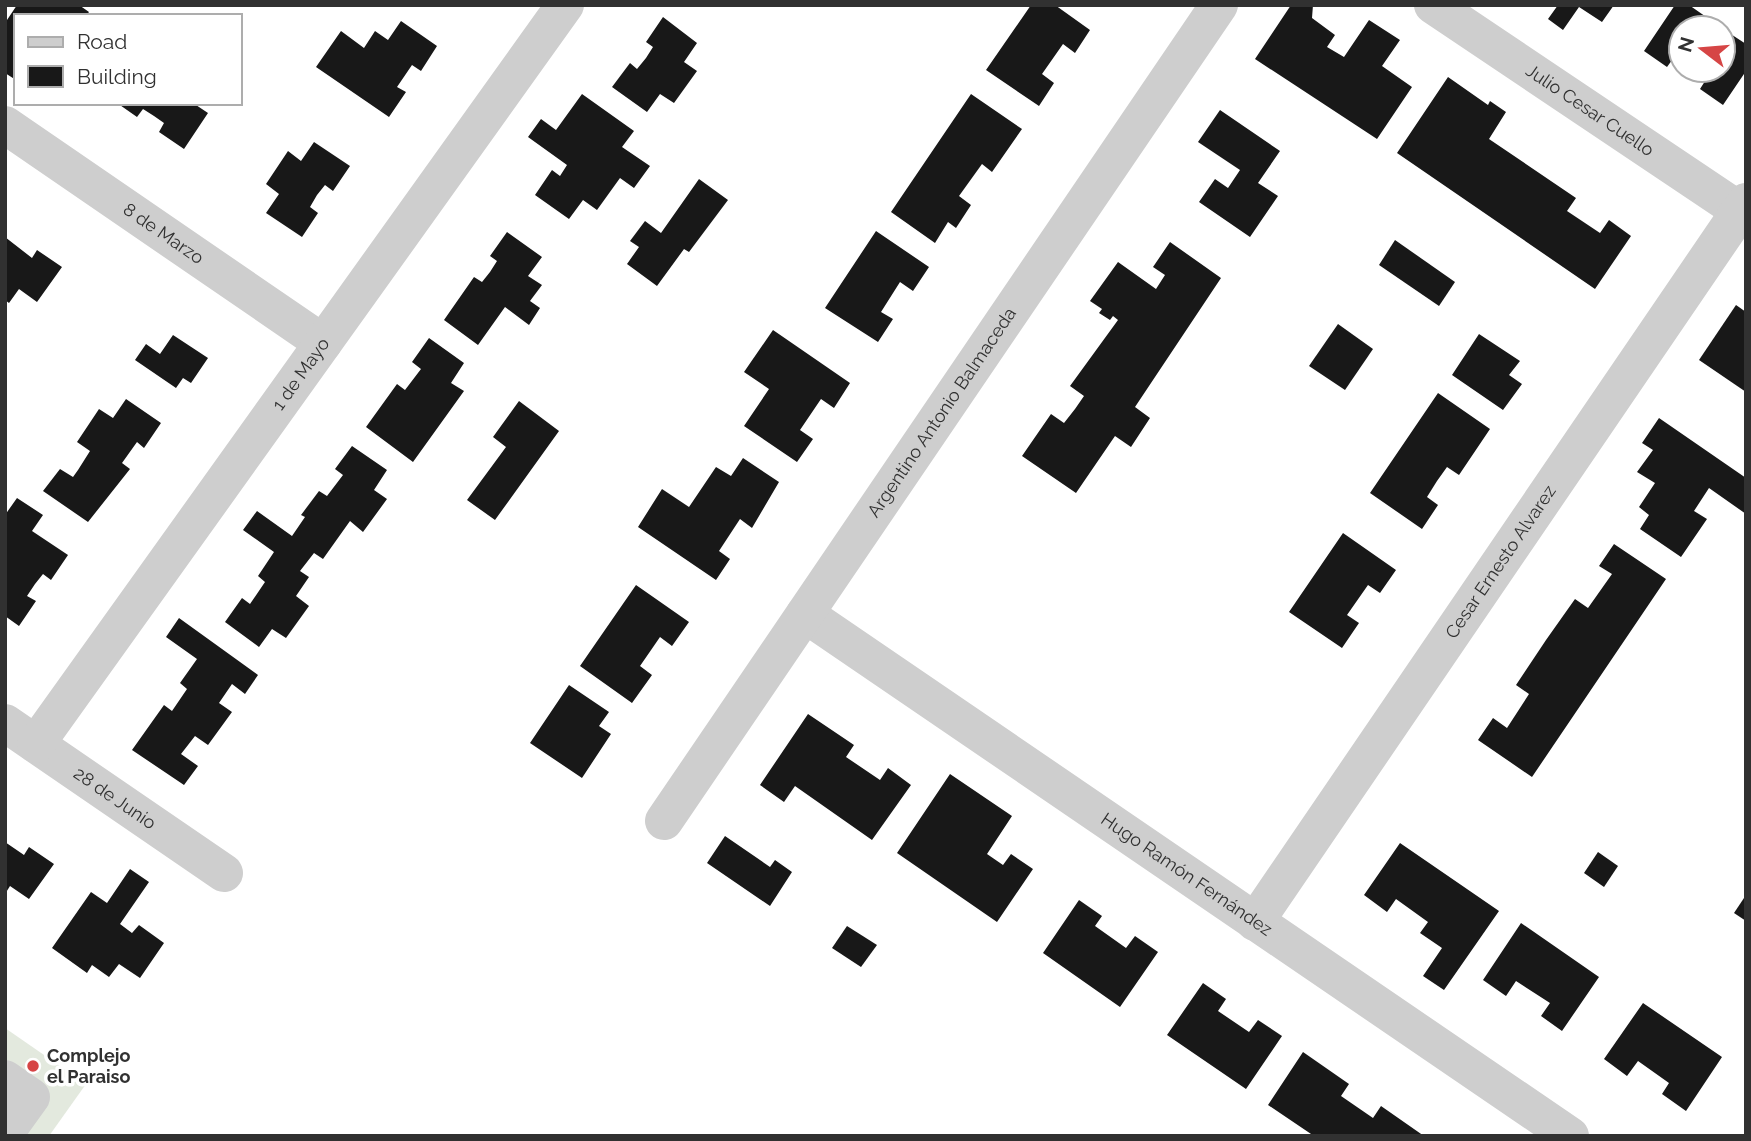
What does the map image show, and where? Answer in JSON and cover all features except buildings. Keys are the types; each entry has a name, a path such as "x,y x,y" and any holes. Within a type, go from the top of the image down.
{"street":[{"name":"1 de Mayo","path":"21,733 323,343 565,5"},
{"name":"Argentino Antonio Balmaceda","path":"664,821 1219,5"},
{"name":"Julio Cesar Cuello","path":"1433,5 1744,209"},
{"name":"8 de Marzo","path":"5,125 323,343"},
{"name":"Cesar Ernesto Alvarez","path":"1255,922 1744,209"},
{"name":"Hugo Ramón Fernández","path":"804,614 1570,1136"},
{"name":"28 de Junio","path":"21,733 224,873"},
{"path":"5,1079 32,1097 5,1133"}],"shaded area":[{"name":"Complejo el Paraiso","path":"5,1028 86,1084 49,1136 5,1136"}],"place":[{"name":"Complejo el Paraiso","path":"33,1066"}]}
